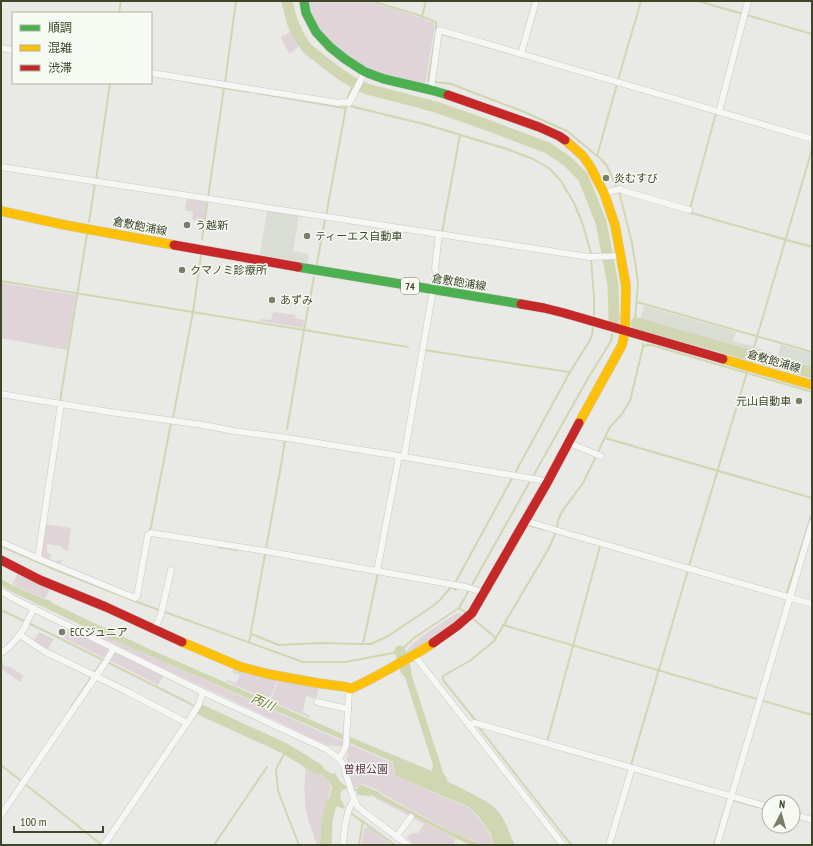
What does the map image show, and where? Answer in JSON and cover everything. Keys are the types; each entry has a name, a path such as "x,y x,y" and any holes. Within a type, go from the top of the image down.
{"street":[{"path":"1,560 40,580 155,629 190,646 248,669 317,684 347,687 350,689 363,684 430,646 470,616 485,593 526,521 544,482 569,443 622,345 625,331 626,286 622,256 615,225 604,192 590,166 575,148 559,136 539,127 469,102 431,84 384,79 365,72 330,47 316,32 306,13 304,1"},
{"path":"521,54 536,1"},
{"path":"719,112 748,1"},
{"path":"431,84 439,30 812,138"},
{"path":"1,48 12,50"},
{"path":"152,73 313,100 349,103 365,72"},
{"path":"1,167 589,257 622,256"},
{"path":"604,192 618,190 624,191 689,210"},
{"name":"倉敷飽浦線","path":"1,211 76,227 235,256 544,308 812,385"},
{"path":"377,571 401,457 433,290 441,235"},
{"path":"1,394 61,405 203,425 401,457 511,475 544,482"},
{"path":"36,558 61,405"},
{"path":"569,443 598,455"},
{"path":"526,521 812,604"},
{"path":"716,845 788,598 812,523"},
{"path":"1,542 36,558 135,598 137,596 148,535 150,533 377,571 470,588 485,593"},
{"path":"155,629 162,612 171,570"},
{"path":"1,591 203,692 321,746 332,753 343,764 354,801 364,812 408,845"},
{"path":"1,653 9,648 20,635 34,608"},
{"path":"20,635 44,651 94,675 186,723"},
{"path":"1,815 94,675 106,661 114,648"},
{"path":"407,659 468,724 563,845"},
{"path":"338,758 342,754 346,745 350,689"},
{"path":"105,845 197,708 203,692"},
{"path":"317,702 348,709"},
{"path":"468,724 477,724 631,770 761,806"},
{"path":"609,845 631,770"},
{"path":"343,845 348,813 354,801"},
{"path":"396,837 411,817"},
{"path":"801,817 812,820"}],"shaded area":[{"path":"267,211 299,215 293,251 309,254 308,263 260,255"},
{"path":"644,306 736,332 733,341 753,346 752,352 640,320"},
{"path":"781,345 812,354 812,371 766,357 766,355 755,352 756,348 778,355"}],"green space":[{"path":"306,1 367,1 434,23 425,86 395,79 368,68 346,56 319,31 313,21"},
{"path":"289,21 309,53 308,54 300,45 290,54 285,46 281,37 290,32 286,22"},
{"path":"187,198 208,200 204,222 192,220 193,212 185,210"},
{"path":"2,283 76,295 67,350 1,338"},
{"path":"273,312 296,315 295,318 304,320 303,328 260,321 260,319 271,320"},
{"path":"44,524 71,528 68,551 63,549 61,546 47,544 47,553 51,554 50,560 62,560 60,566 39,558"},
{"path":"18,573 51,586 45,599 12,584"},
{"path":"457,613 466,615 429,643 405,655 412,644"},
{"path":"69,629 110,649 111,650 106,659 64,638"},
{"path":"39,632 54,639 47,651 33,642"},
{"path":"104,635 344,742 343,746 327,745 102,638"},
{"path":"116,652 164,675 158,685 109,660 112,653"},
{"path":"1,661 3,662 4,666 10,667 24,676 20,682 1,669"},
{"path":"234,668 279,678 269,700 225,681 229,680 236,683 240,675 232,672"},
{"path":"280,678 319,686 316,699 306,696 303,712 310,716 310,718 270,701"},
{"name":"曽根公園","path":"349,744 393,763 396,776 469,808 484,825 495,845 483,845 440,826 378,790 359,783 358,788 353,787 346,765"},
{"path":"306,765 328,780 331,788 325,814 323,845 317,845 307,815 305,804"},
{"path":"373,797 408,813 456,839 453,845 415,845 406,838 412,833 418,833 424,824"},
{"path":"369,827 392,845 361,845 364,828"}],"water":[{"name":"丙川","path":"1,579 46,600 47,599 52,603 147,648 350,737 432,771 433,765 403,671 403,666 407,665 410,670 447,781 479,797 496,809 504,821 515,845 495,845 490,833 479,817 469,807 396,776 393,762 87,628 8,590 1,585"},
{"path":"308,759 332,774 336,774 340,781 345,785 358,789 359,784 379,792 380,794 439,826 482,845 471,845 373,796 357,795 357,791 345,789 342,790 340,794 345,807 344,809 337,806 329,819 326,819 332,787 328,780 306,763"}],"waterway":[{"path":"119,12 121,1"},
{"path":"225,83 236,1"},
{"path":"287,1 294,25 299,37 306,47 335,71 354,83 367,89 436,107 490,126 548,148 567,161 583,177 601,222 613,285 614,320"},
{"path":"372,1 436,22 436,32 428,81 452,84 522,111 567,131 602,160 607,166 620,195 632,243 638,283 636,323"},
{"path":"422,17 426,1"},
{"path":"618,80 641,1"},
{"path":"698,1 812,34"},
{"path":"441,34 456,38"},
{"path":"184,81 224,88"},
{"path":"347,102 354,83"},
{"path":"96,180 110,84"},
{"path":"597,156 617,84"},
{"path":"202,239 224,88 249,92"},
{"path":"256,93 345,108"},
{"path":"349,105 424,124 507,149 533,159 550,169 561,181 574,203 582,222 592,256"},
{"path":"326,216 346,107"},
{"path":"690,209 716,113"},
{"path":"442,232 460,135"},
{"path":"750,361 812,149"},
{"path":"89,222 95,183"},
{"path":"688,212 812,247"},
{"path":"317,264 325,219"},
{"path":"60,401 87,234"},
{"path":"173,418 193,312 201,256"},
{"path":"591,259 594,315"},
{"path":"1,281 304,330 314,277"},
{"path":"637,302 812,352"},
{"path":"614,317 622,319"},
{"path":"636,323 812,373"},
{"path":"642,332 644,326"},
{"path":"455,583 570,372 590,340 593,328"},
{"path":"287,429 304,330 408,347"},
{"path":"1,546 56,570 137,602 303,662 345,662 400,651 414,638 459,608 587,380 611,341 612,334"},
{"path":"557,528 558,520 563,510 583,483 610,427 622,414 630,401 643,344"},
{"path":"643,347 651,345 812,392"},
{"path":"424,350 569,372"},
{"path":"689,566 747,372"},
{"path":"150,532 171,423 173,423"},
{"path":"605,438 812,498"},
{"path":"249,643 285,440"},
{"path":"786,596 812,513"},
{"path":"528,525 545,530"},
{"path":"476,721 443,680 443,676 471,660 494,641 549,548 556,532"},
{"path":"547,742 600,546"},
{"path":"218,547 237,550"},
{"path":"631,765 688,570"},
{"path":"363,644 378,573"},
{"path":"451,587 456,590"},
{"path":"251,634 279,645 318,643 371,644 388,636 433,606 451,587"},
{"path":"459,608 468,614"},
{"path":"1,610 201,710"},
{"path":"471,617 496,638"},
{"path":"503,625 812,715"},
{"path":"400,651 406,671"},
{"path":"71,707 103,660"},
{"path":"201,710 284,748 318,769"},
{"path":"477,725 572,845"},
{"path":"287,749 276,769 278,791 299,845"},
{"path":"582,756 597,760"},
{"path":"1,765 102,845"},
{"path":"214,845 267,767"},
{"path":"714,845 728,798 726,798"},
{"path":"732,800 761,808"},
{"path":"326,845 327,821 331,804"},
{"path":"352,814 395,845"},
{"path":"359,845 363,821"}],"traffic: fast":[{"path":"304,1 306,13 316,32 330,47 345,59 365,72 384,79 448,95"},
{"path":"298,267 521,304"}],"traffic: slow":[{"path":"565,140 583,156 604,193 615,225 626,286 625,331 622,345 579,423"},
{"path":"1,211 65,225 174,245"},
{"path":"723,359 812,385"},
{"path":"182,642 241,667 268,674 347,687 350,689 380,674 433,643"}],"traffic: jam":[{"path":"448,95 539,127 565,140"},
{"path":"174,245 298,267"},
{"path":"521,304 564,313 723,359"},
{"path":"433,643 472,613 547,483 579,423"},
{"path":"1,560 40,580 106,607 182,642"}],"place":[{"name":"炎むすび","path":"606,178"},
{"name":"う越新","path":"187,225"},
{"name":"ティーエス自動車","path":"307,236"},
{"name":"クマノミ診療所","path":"182,270"},
{"name":"あずみ","path":"272,300"},
{"name":"元山自動車","path":"799,401"},
{"name":"ECCジュニア","path":"62,632"}]}
